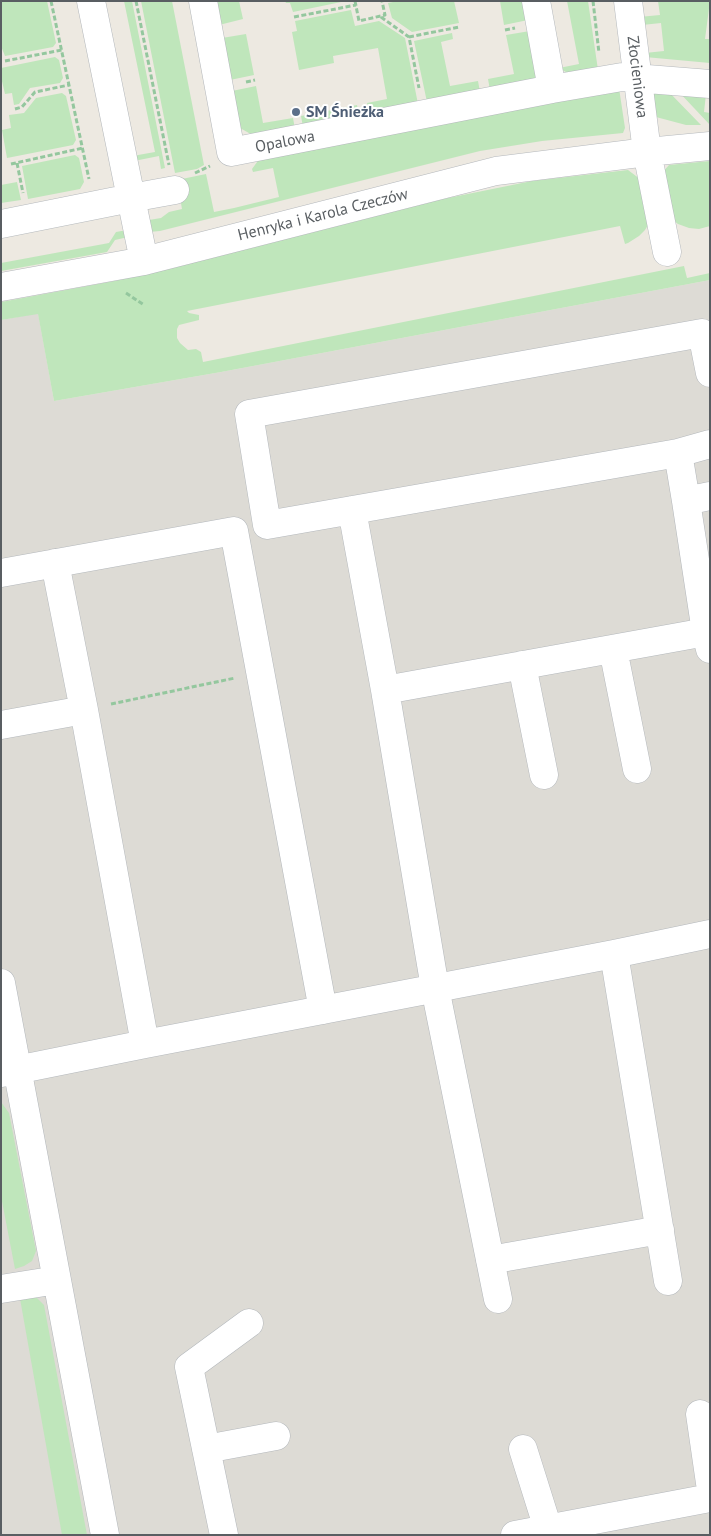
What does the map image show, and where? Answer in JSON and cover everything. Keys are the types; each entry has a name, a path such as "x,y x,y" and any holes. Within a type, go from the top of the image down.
{"street":[{"path":"92,1 144,261"},
{"path":"203,1 231,152"},
{"path":"536,1 552,89"},
{"name":"Złocieniowa","path":"628,1 647,152 667,252"},
{"name":"Opalowa","path":"231,152 622,77 710,84"},
{"name":"Henryka i Karola Czeczów","path":"1,288 144,261 496,171 710,146"},
{"path":"1,224 132,198 178,177"},
{"path":"710,373 702,333 249,414 267,525 678,453 710,444"},
{"path":"385,690 613,649 708,640 698,498 678,453"},
{"path":"352,510 385,690 435,988 498,1299"},
{"path":"1,573 234,531 323,1010"},
{"path":"55,563 145,1044"},
{"path":"613,649 637,769"},
{"path":"522,665 544,775"},
{"path":"1,725 84,710"},
{"path":"9,1071 710,934"},
{"path":"614,954 668,1281"},
{"path":"1,982 9,1071 57,1280 105,1535"},
{"path":"490,1260 660,1230"},
{"path":"1,1289 57,1280"},
{"path":"224,1535 206,1449 180,1372 249,1323"},
{"path":"700,1414 710,1483"},
{"path":"206,1449 276,1436"},
{"path":"523,1449 549,1532"},
{"path":"515,1535 549,1532 710,1498"}],"path":[{"path":"51,1 90,182"},
{"path":"136,1 178,177 199,172 231,152"},
{"path":"294,17 356,3 359,21 385,16 382,1"},
{"path":"381,16 408,36 424,114"},
{"path":"408,36 459,27"},
{"path":"5,61 62,50"},
{"path":"15,109 22,107 35,92 69,85"},
{"path":"11,164 83,148"},
{"path":"17,163 24,195"},
{"path":"124,292 144,305"},
{"path":"84,710 260,672"}],"shaded area":[{"path":"710,280 710,1535 1,1535 1,320 38,313 54,401 221,372"}],"green space":[{"path":"1,1 47,1 56,43 53,47 5,56 1,46"},
{"path":"124,1 132,1 165,168 161,169 159,156 134,161 138,155 155,152"},
{"path":"141,1 172,1 204,165 197,169 175,173"},
{"path":"214,1 239,1 243,19 219,25"},
{"path":"285,1 346,1 293,12 290,3"},
{"path":"398,1 454,1 459,23 412,32 392,18 388,3"},
{"path":"500,1 525,1 528,20 504,25"},
{"path":"567,1 588,1 598,70 571,75 559,68 579,64"},
{"path":"658,1 710,1 705,39 710,39 710,63 645,57 645,53 664,51 661,23 642,25 639,17 660,15"},
{"path":"351,10 355,26 379,21 405,38 418,104 370,114 367,103 387,99 378,48 333,56 334,63 299,70 292,32 297,31 295,21"},
{"path":"530,31 539,72 532,82 490,90 488,79 514,74 506,35"},
{"path":"452,33 453,39 441,42 450,86 478,81 480,92 427,102 414,41"},
{"path":"246,34 254,75 230,80 222,38"},
{"path":"55,57 59,60 63,78 60,83 30,88 19,104 14,105 12,93 5,94 1,68"},
{"path":"256,86 263,123 293,118 295,129 256,137 240,128 232,91"},
{"path":"619,88 625,128 623,133 542,141 480,151 160,231 149,232 149,220 161,218 169,212 182,209 177,180 206,174 214,212 234,208 279,197 273,168 253,172 252,169 260,158"},
{"path":"657,89 668,91 701,125 686,125 656,117 651,97"},
{"path":"678,91 706,94 704,112 710,113 710,125"},
{"path":"62,93 66,96 76,140 73,145 7,158 2,130 11,128 9,115 24,113 36,98"},
{"path":"357,105 359,116 303,127 301,116"},
{"path":"75,155 79,158 84,182 80,189 28,199 22,166"},
{"path":"710,161 710,226 699,229 678,224 670,218 661,174 669,165"},
{"path":"628,170 640,179 648,225 639,236 628,243 625,244 620,226 187,311 199,315 199,320 179,325 177,338 188,350 196,349 201,352 203,362 684,266 687,278 710,273 710,280 221,372 54,401 38,314 1,320 1,302 169,269 443,199 532,181"},
{"path":"17,182 21,200 1,203 1,185"},
{"path":"127,230 128,237 115,240 107,252 1,271 1,263 109,243 116,232"},
{"path":"1,1102 9,1113 36,1251 32,1261 15,1269 1,1196"},
{"path":"19,1293 34,1295 44,1305 87,1535 62,1535"}],"place":[{"name":"SM Śnieżka","path":"296,112"}]}
